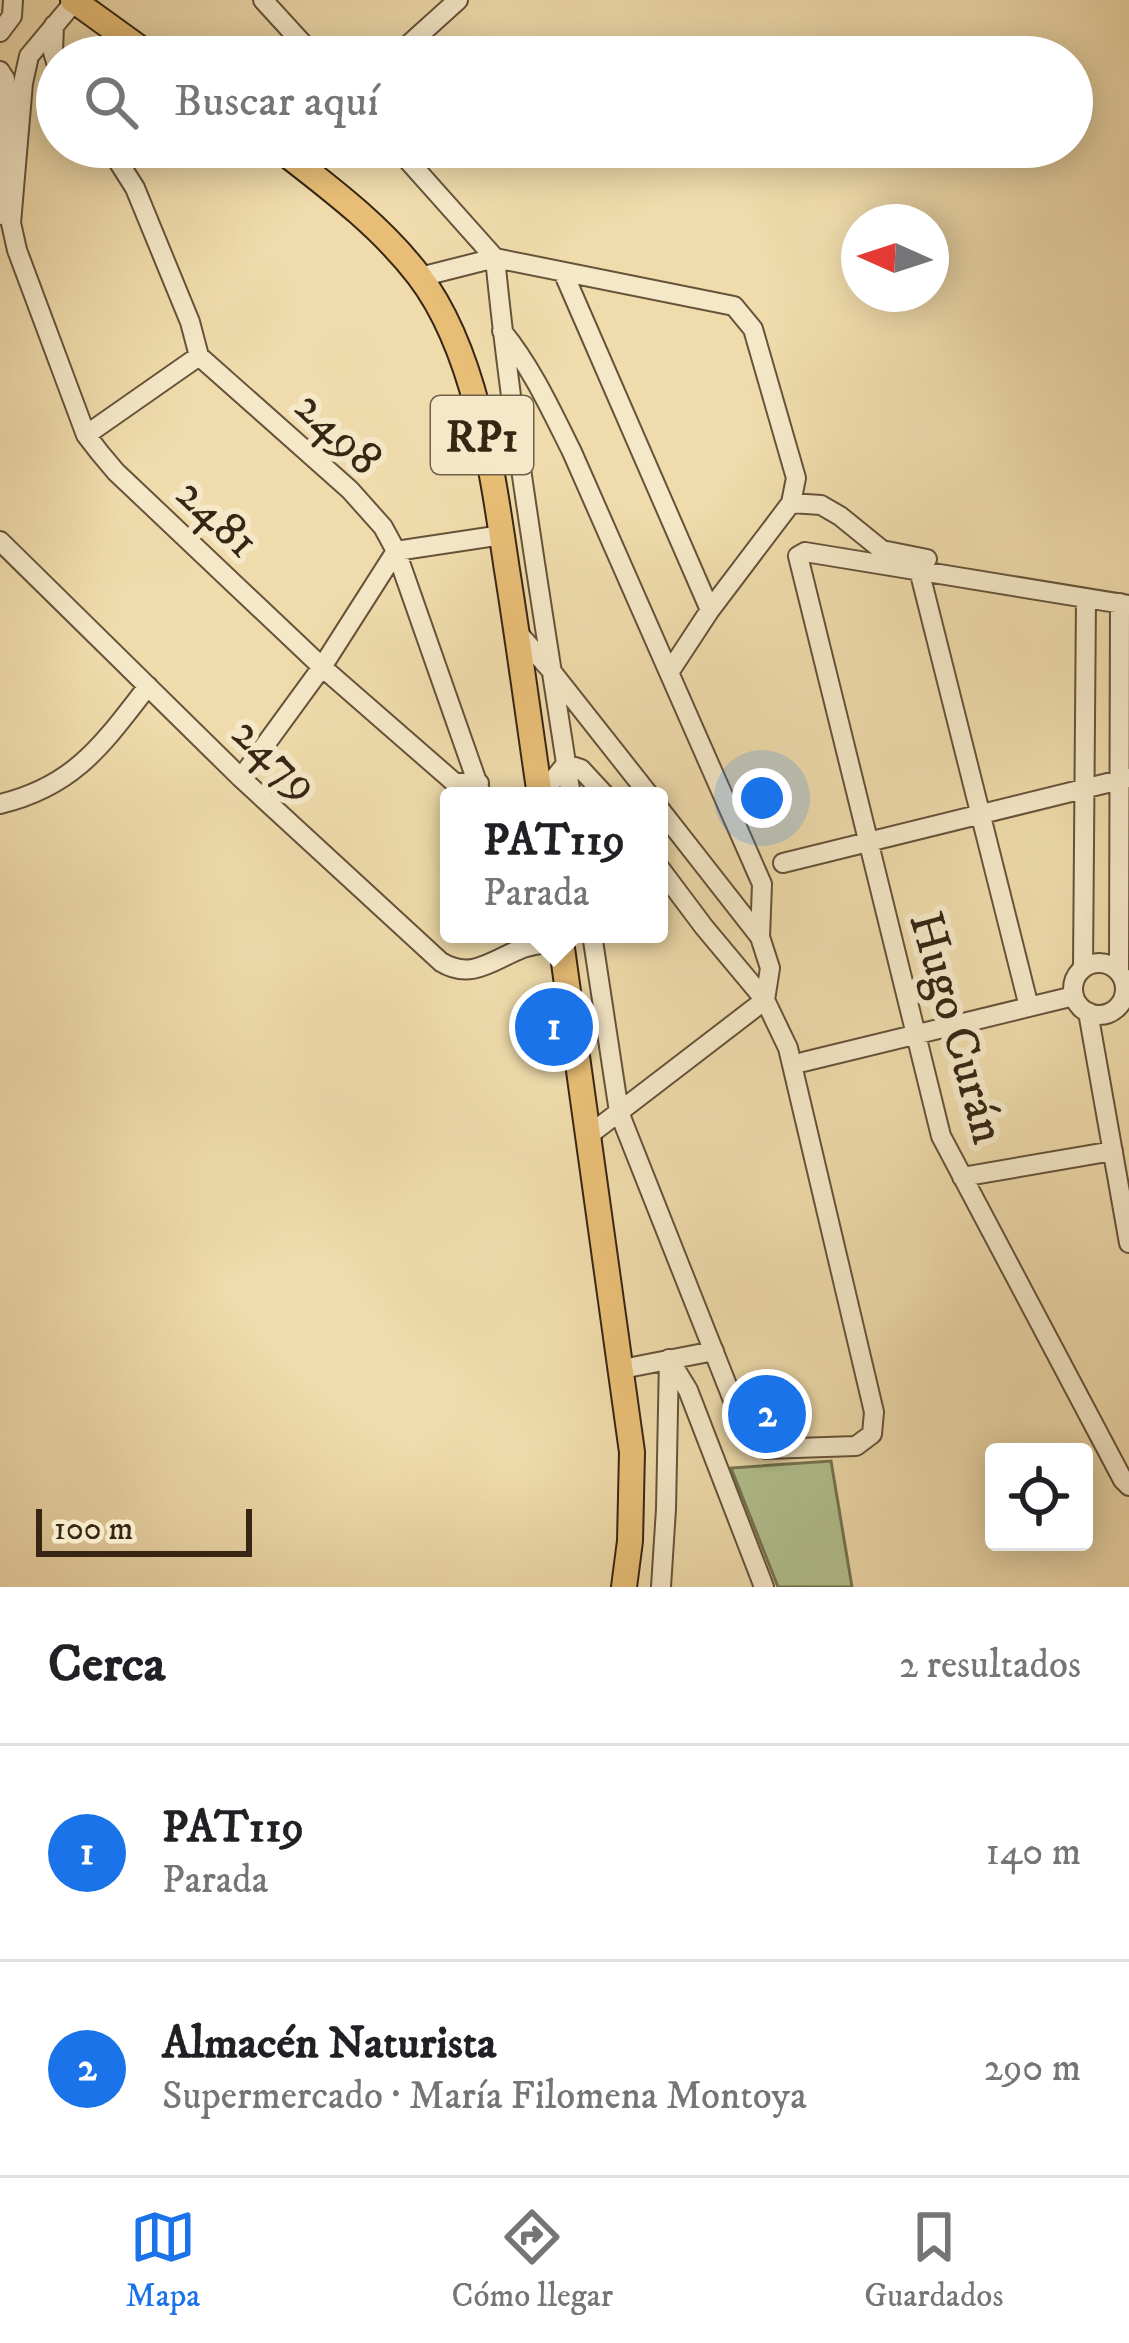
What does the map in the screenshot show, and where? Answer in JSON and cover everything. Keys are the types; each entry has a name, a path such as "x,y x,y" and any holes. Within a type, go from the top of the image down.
{"main road":[{"path":"89,4 127,36"},
{"name":"RP1","path":"304,168 392,244 440,308 457,342 471,386 502,535 539,787"},
{"path":"562,943 632,1452 630,1541 623,1587"}],"street":[{"path":"0,32 12,16 14,0"},
{"path":"418,36 458,0"},
{"path":"45,36 54,25 89,4"},
{"path":"275,4 299,36"},
{"path":"54,25 54,36"},
{"path":"6,224 23,83 29,56 36,47"},
{"path":"0,71 5,79 0,201 6,224"},
{"path":"86,435 199,356 190,322 122,168"},
{"path":"415,168 495,258 549,668 570,787"},
{"name":"2481","path":"6,224 86,435 116,472 322,667 455,783 472,787"},
{"path":"420,278 495,258 734,306 744,314 753,329 796,478 791,503 670,671"},
{"path":"563,272 710,610"},
{"path":"502,332 541,388 750,856 763,894 760,937"},
{"name":"2498","path":"199,356 350,490 383,527 479,787"},
{"path":"791,503 821,505 882,550 1126,600"},
{"path":"241,778 322,667 395,551 502,535"},
{"name":"2479","path":"0,541 241,778 441,962 452,969 481,969 518,943"},
{"name":"Hugo Curán","path":"920,570 806,552 798,556 941,1136 1129,1486"},
{"path":"1029,1007 920,570 1086,598 1126,600"},
{"path":"1086,598 1083,967 1073,983 1074,996 1088,1012 1120,1016 1126,600"},
{"path":"517,631 643,787"},
{"path":"0,804 31,795 95,754 148,686"},
{"path":"547,787 566,764"},
{"path":"566,764 581,770 597,787"},
{"path":"750,856 783,863 1124,779"},
{"path":"593,943 619,1112 746,1432 766,1448 856,1446 872,1434 874,1412 788,1048 770,1009 770,968 760,937 668,819"},
{"path":"763,894 783,863"},
{"path":"668,879 794,1033 806,1085 802,1104"},
{"path":"1083,967 1102,962 1124,980"},
{"path":"803,1062 1074,996"},
{"path":"589,1135 770,1009"},
{"path":"1088,1012 1129,1243"},
{"path":"962,1177 1113,1151"},
{"path":"622,1369 714,1351"},
{"path":"661,1587 668,1359"},
{"path":"668,1359 688,1390 764,1587"}],"green space":[{"path":"831,1461 852,1587 778,1587 731,1468"}],"place":[{"name":"PAT119","path":"554,1027"},
{"name":"Almacén Naturista","path":"767,1414"}]}
